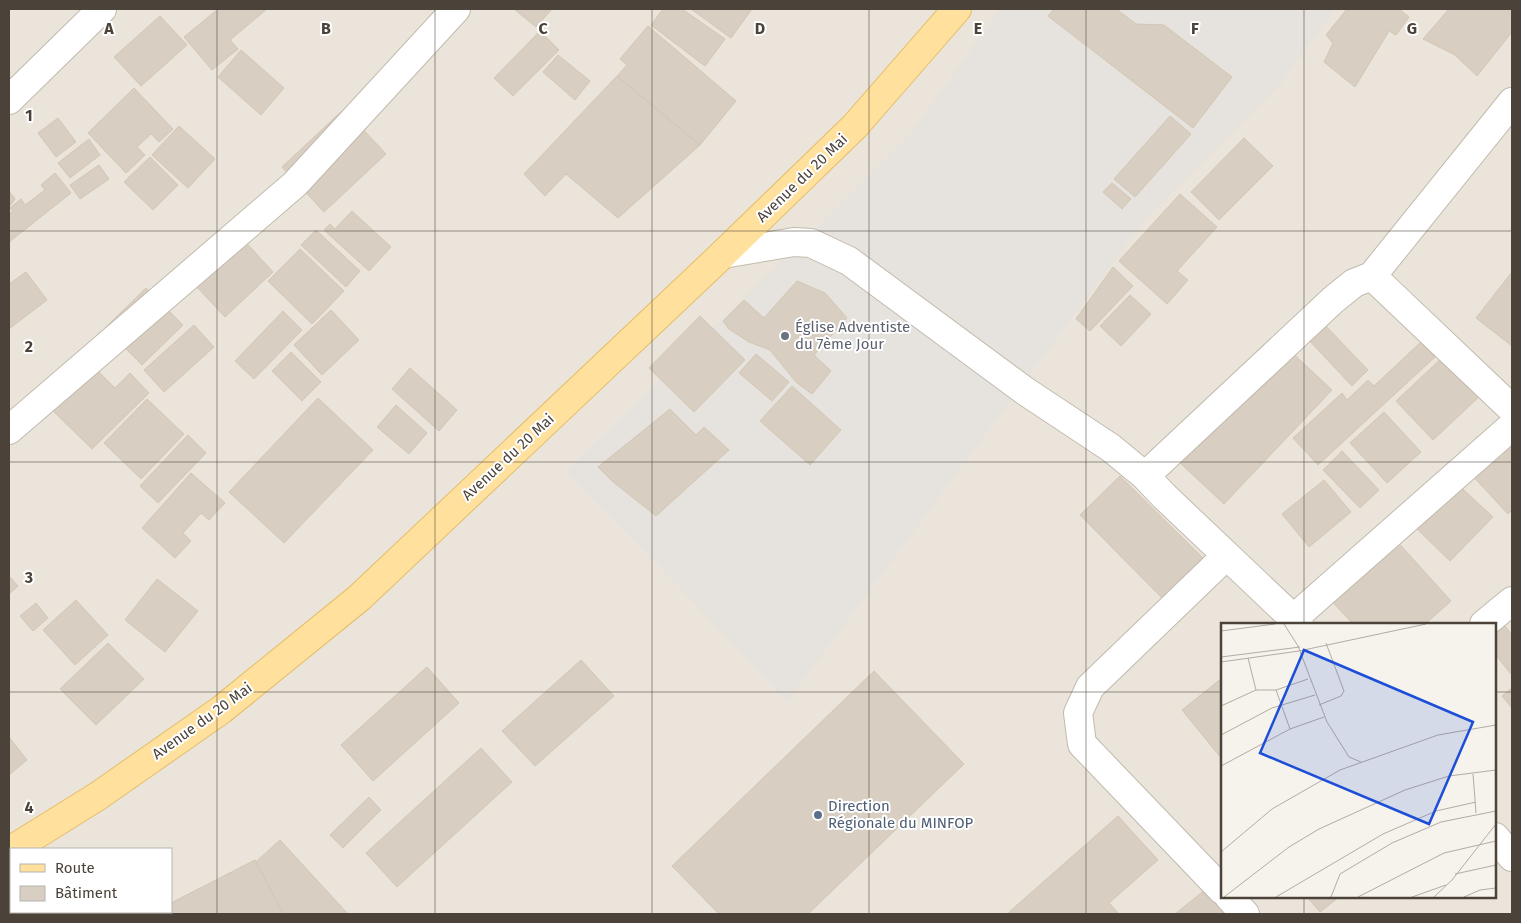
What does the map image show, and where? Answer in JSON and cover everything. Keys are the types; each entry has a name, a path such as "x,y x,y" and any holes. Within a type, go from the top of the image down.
{"main road":[{"name":"Avenue du 20 Mai","path":"14,848 98,796 221,710 359,598 723,254 855,126 956,9"}],"street":[{"path":"9,100 102,9"},
{"path":"9,430 295,184 456,9"},
{"path":"1144,476 1333,300 1354,283 1372,276 1512,102"},
{"path":"723,254 794,242 811,242 849,261 1025,391 1111,448 1144,476 1296,621 1512,426"},
{"path":"1372,276 1512,409"},
{"path":"1221,889 1082,744 1078,713 1090,688 1226,556"},
{"path":"1485,623 1512,601"},
{"path":"1496,838 1512,857"},
{"path":"1230,898 1245,914"}],"shaded area":[{"path":"9,9 1512,9 1512,914 9,914"},
{"path":"1000,9 1335,9 1281,84 1144,221 787,702 646,552 565,472 911,133"}],"building":[{"path":"218,9 267,9 230,40 238,49 212,70 184,37"},
{"path":"514,9 552,9 536,27"},
{"path":"663,9 682,9 725,39 705,66 651,25"},
{"path":"691,9 752,9 731,38"},
{"path":"1054,9 1116,9 1136,24 1164,25 1232,77 1193,128 1048,16"},
{"path":"1347,9 1399,9 1409,17 1396,35 1389,31 1355,87 1324,62 1333,43 1326,35"},
{"path":"1449,9 1512,9 1512,32 1477,76 1455,55 1423,39"},
{"path":"160,16 187,45 141,86 114,57"},
{"path":"648,26 736,101 700,145 617,76 627,65 620,59"},
{"path":"540,31 559,50 513,96 494,78"},
{"path":"241,50 284,88 261,115 218,77"},
{"path":"558,55 590,81 575,100 543,72"},
{"path":"617,76 700,145 618,218 566,174 545,196 524,174"},
{"path":"134,88 173,129 159,142 151,134 137,147 145,155 126,173 88,133"},
{"path":"344,109 386,154 324,212 282,167"},
{"path":"1170,116 1191,134 1135,197 1114,179"},
{"path":"58,118 76,142 56,157 38,133"},
{"path":"179,126 215,159 188,188 152,155"},
{"path":"1244,138 1273,166 1219,220 1191,192"},
{"path":"89,139 100,155 70,178 58,163"},
{"path":"150,157 178,185 153,210 124,182"},
{"path":"99,165 109,179 80,199 70,185"},
{"path":"55,173 71,193 9,242 9,214 13,211 10,208 21,199 25,205 45,190 41,185"},
{"path":"1112,183 1131,199 1122,209 1103,192"},
{"path":"9,191 15,199 9,207"},
{"path":"1180,194 1217,227 1177,271 1188,280 1167,304 1119,261"},
{"path":"352,211 391,247 369,271 324,230 330,224 335,229"},
{"path":"230,225 273,272 225,317 181,270"},
{"path":"316,230 360,271 346,287 301,245"},
{"path":"300,249 344,291 312,324 268,281"},
{"path":"1113,267 1133,286 1090,331 1076,319"},
{"path":"26,272 47,300 9,329 9,284"},
{"path":"1512,272 1512,346 1476,318"},
{"name":"Église Adventiste du 7ème Jour","path":"797,281 825,293 847,318 814,355 831,371 812,394 796,382 770,350 749,342 729,329 723,321 744,300 764,318"},
{"path":"146,288 183,325 142,365 105,328"},
{"path":"1130,295 1151,314 1121,346 1100,326"},
{"path":"331,310 359,340 322,375 294,345"},
{"path":"283,311 302,330 254,379 235,361"},
{"path":"700,316 745,360 694,412 649,368"},
{"path":"1322,322 1368,370 1352,386 1306,337"},
{"path":"194,325 214,347 164,392 144,370"},
{"path":"1421,342 1435,357 1318,465 1293,438 1342,393 1347,400 1368,380 1374,386"},
{"path":"1286,347 1332,390 1224,504 1178,461"},
{"path":"291,352 321,382 302,401 272,371"},
{"path":"756,354 789,382 772,401 739,373"},
{"path":"1444,356 1481,395 1433,440 1396,401"},
{"path":"93,366 115,388 130,373 149,393 92,449 50,408"},
{"path":"410,368 457,410 439,431 392,389"},
{"path":"792,386 841,430 810,465 760,421"},
{"path":"318,398 373,450 284,543 229,492"},
{"path":"147,399 184,434 141,479 104,443"},
{"path":"396,405 427,433 409,454 377,427"},
{"path":"670,409 696,435 704,427 729,450 656,516 612,481 598,467"},
{"path":"1384,412 1421,452 1387,483 1350,443"},
{"path":"188,435 206,453 158,503 140,486"},
{"path":"1512,436 1512,510 1508,514 1469,472"},
{"path":"1342,451 1379,490 1360,508 1323,470"},
{"path":"191,473 225,503 209,520 201,513 183,533 191,541 175,558 142,528"},
{"path":"1120,476 1204,559 1163,599 1080,515"},
{"path":"1324,480 1351,512 1309,547 1282,514"},
{"path":"1454,481 1493,517 1450,561 1412,524"},
{"path":"1393,537 1451,601 1426,623 1352,623 1327,596"},
{"path":"9,576 18,586 9,594"},
{"path":"157,579 198,611 165,652 125,620"},
{"path":"76,600 108,635 75,665 43,630"},
{"path":"36,603 48,618 33,631 20,616"},
{"path":"1501,621 1512,635 1511,674 1496,655 1496,625"},
{"path":"108,643 144,679 96,725 60,689"},
{"path":"581,660 614,696 535,766 502,731"},
{"path":"427,667 459,703 373,781 341,745"},
{"name":"Direction Régionale du MINFOP","path":"874,671 964,764 808,914 719,914 672,866"},
{"path":"1221,679 1221,758 1182,710"},
{"path":"1512,688 1512,708 1502,696"},
{"path":"9,737 27,760 9,775"},
{"path":"481,748 512,782 397,887 366,853"},
{"path":"369,797 381,810 343,848 330,835"},
{"path":"1118,816 1158,860 1109,903 1119,914 1007,914"},
{"path":"280,840 348,914 267,914 236,880"},
{"path":"255,860 283,914 150,914 172,913 172,902"},
{"path":"1211,885 1235,914 1175,914"},
{"path":"1308,898 1338,898 1320,912"}],"place":[{"name":"Église Adventiste du 7ème Jour","path":"785,336"},
{"name":"Direction Régionale du MINFOP","path":"818,815"}]}
